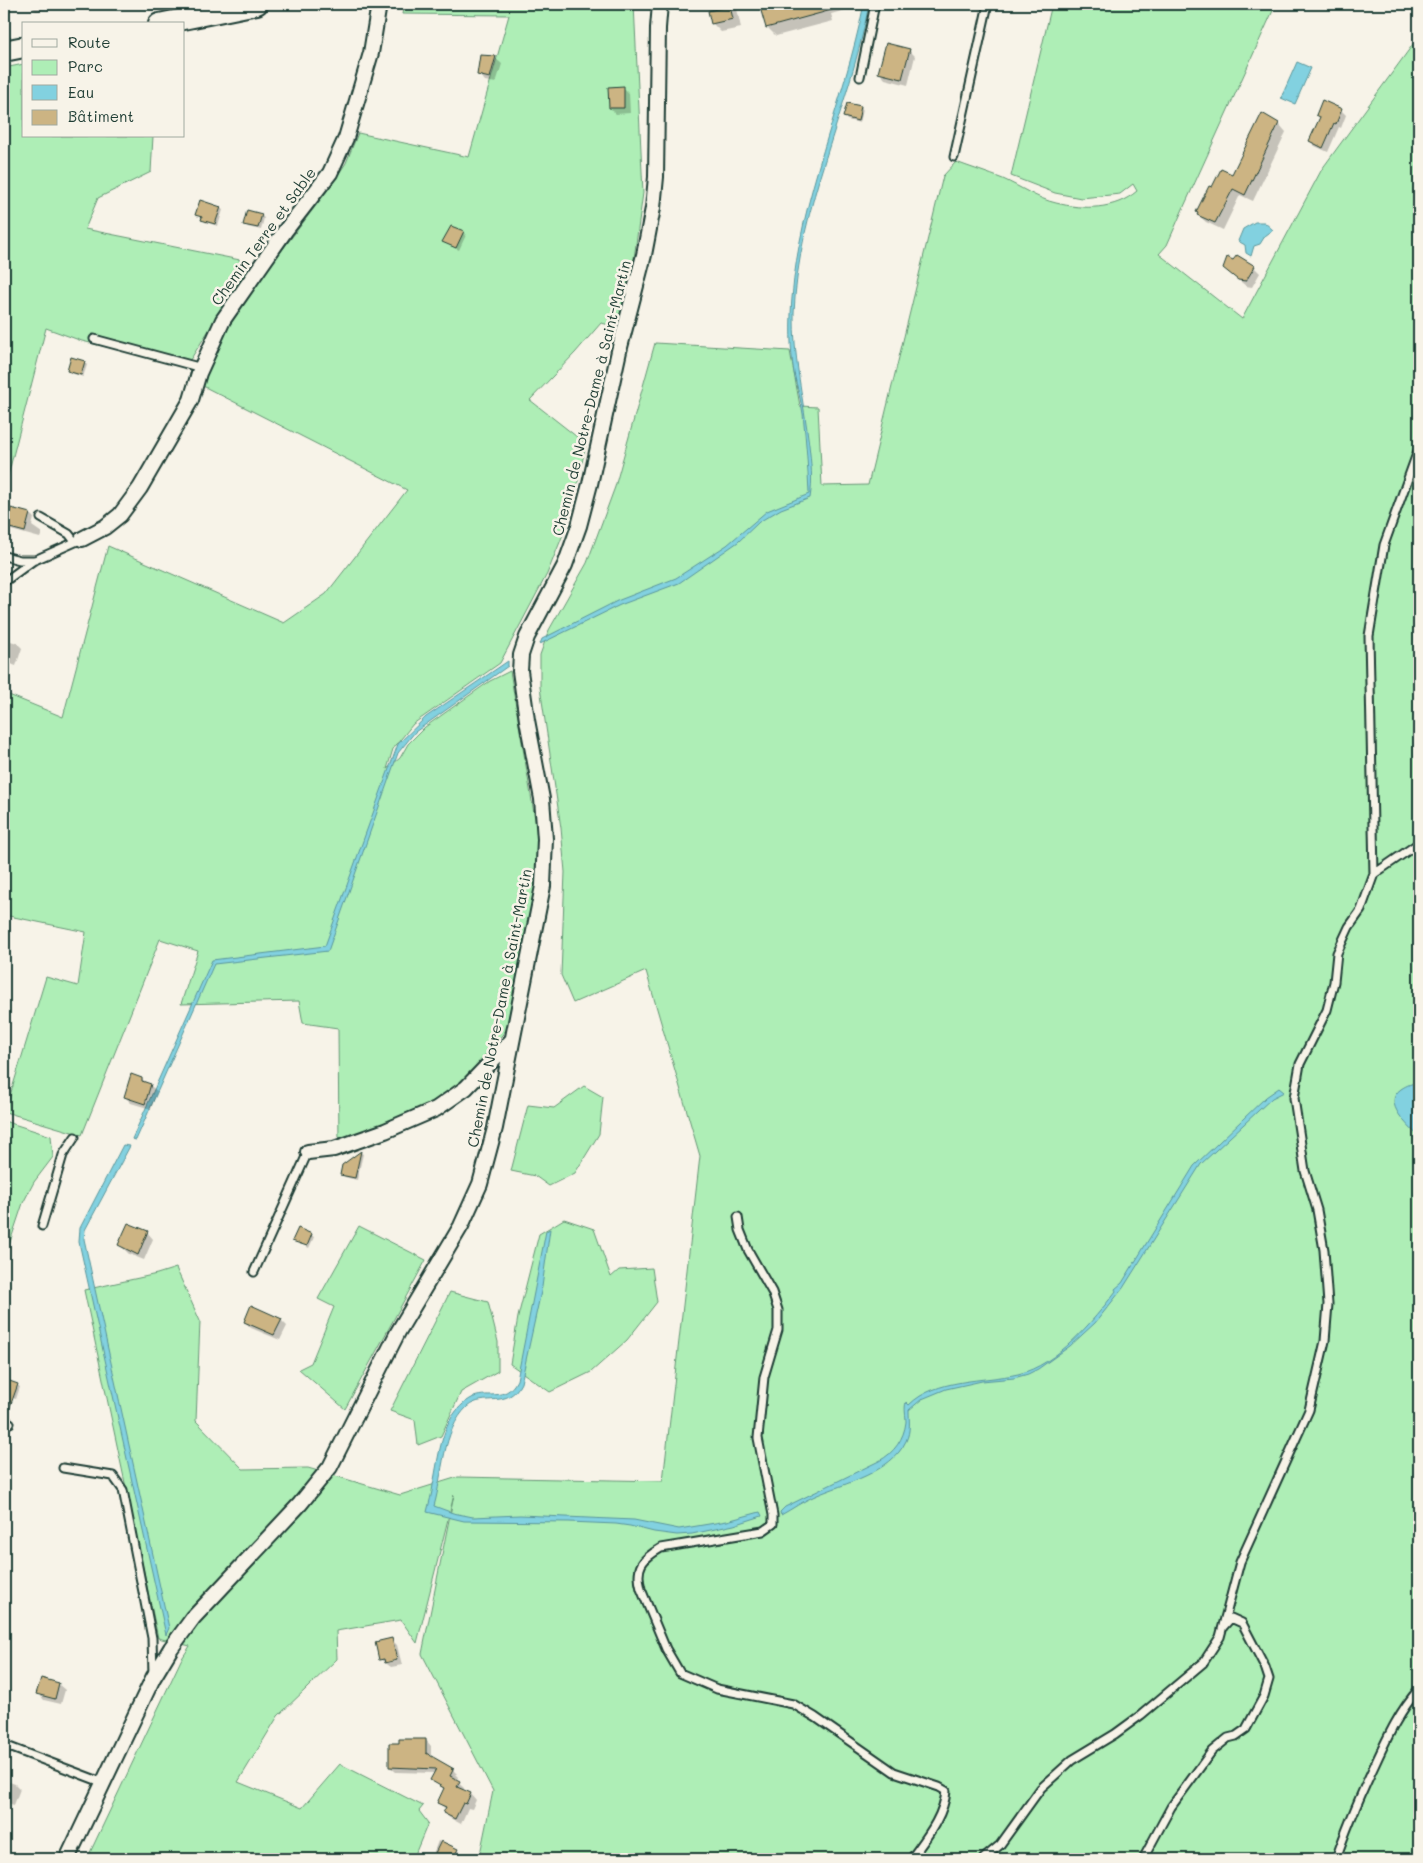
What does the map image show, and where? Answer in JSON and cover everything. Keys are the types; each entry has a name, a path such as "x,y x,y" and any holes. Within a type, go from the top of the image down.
{"main road":[{"path":"169,22 258,4"},
{"path":"4,51 22,47"}],"street":[{"name":"Chemin Terre et Sable","path":"79,540 105,528 120,515 140,488 191,400 202,368 223,320 285,231 320,188 338,158 346,138 371,53 379,4"},
{"name":"Chemin de Notre-Dame à Saint-Martin","path":"67,1859 153,1678 171,1648 193,1618 300,1504 330,1466 398,1332 461,1226 476,1192 495,1128 543,886 545,839 542,799 527,720 520,671 521,655 527,637 565,565 579,526 619,351 646,245 653,208 656,177 660,4"},
{"path":"308,1152 334,1149 385,1131 436,1109 466,1088 512,1039"}],"lane":[{"path":"860,78 876,4"},
{"path":"954,157 988,4"},
{"path":"94,339 202,368"},
{"path":"983,1859 1000,1845 1047,1782 1072,1760 1115,1734 1140,1715 1203,1662 1220,1637 1240,1562 1308,1410 1321,1359 1328,1304 1324,1250 1318,1210 1305,1171 1294,1098 1300,1064 1327,1010 1334,982 1337,953 1349,926 1361,910 1374,874 1369,636 1384,545 1419,448"},
{"path":"41,518 79,540"},
{"path":"4,582 35,560 79,540"},
{"path":"4,556 20,560 35,560"},
{"path":"1374,874 1419,843"},
{"path":"42,1226 64,1155 75,1137"},
{"path":"254,1272 308,1152"},
{"path":"738,1217 740,1230 748,1250 772,1292 778,1310 778,1330 764,1378 758,1438 772,1506 773,1524 763,1531 661,1548 646,1557 640,1568 638,1579 666,1649 680,1673 717,1689 793,1704 815,1717 894,1772 939,1786 946,1791 945,1802 938,1818 911,1859"},
{"path":"63,1468 113,1476 123,1490 152,1638 153,1678"},
{"path":"1143,1859 1171,1807 1212,1751 1228,1738 1236,1736 1246,1729 1264,1696 1269,1679 1265,1667 1242,1624 1231,1618 1222,1628"},
{"path":"1336,1859 1352,1815 1385,1743 1407,1702 1419,1689"},
{"path":"4,1745 104,1783"}],"green space":[{"path":"404,4 634,4 643,193 632,273 619,327 601,323 530,400 586,444 571,514 547,574 500,663 413,724 393,749 387,769 400,758 408,744 425,727 490,681 510,671 538,837 538,881 506,1030 464,1083 426,1109 339,1143 338,1028 303,1023 299,1001 181,1004 198,951 160,939 82,1135 5,1112 46,977 78,986 86,932 4,915 4,693 63,717 108,546 284,623 326,594 407,490 201,385 226,321 262,272 276,258 327,191 346,163 358,133 469,157 509,15 402,14"},
{"path":"1052,4 1276,4 1167,245 1159,254 1242,319 1322,169 1419,36 1419,1859 479,1859 493,1791 422,1654 454,1495 417,1643 401,1620 336,1631 337,1659 278,1716 238,1782 302,1808 340,1764 423,1806 419,1811 428,1823 413,1859 87,1859 181,1660 190,1646 158,1638 84,1290 176,1268 200,1321 196,1421 243,1469 308,1468 400,1495 458,1477 663,1481 700,1156 646,971 573,1003 561,975 565,872 561,828 540,687 540,655 549,630 587,563 615,487 655,343 790,351 800,406 818,407 822,486 868,485 943,176 956,162 1003,179 1049,201 1077,207 1109,205 1119,202 1137,191 1133,184 1120,194 1081,198 1055,193 1011,176"},
{"path":"22,64 22,138 153,138 151,172 98,198 85,229 240,260 246,271 185,366 82,341 46,328 4,491 4,68"},
{"path":"584,1086 603,1097 599,1134 575,1173 549,1186 535,1176 511,1171 528,1105 554,1108"},
{"path":"4,1121 51,1136 53,1157 34,1182 23,1203 4,1260"},
{"path":"564,1219 594,1229 611,1277 619,1270 652,1268 657,1302 627,1340 591,1372 550,1392 510,1364 518,1317 539,1234"},
{"path":"359,1226 426,1260 345,1409 299,1369 311,1363 334,1307 318,1299"},
{"path":"450,1292 488,1302 498,1342 498,1371 461,1392 441,1436 418,1445 415,1420 390,1411"}],"water":[{"path":"864,4 869,4 860,43 814,196 798,273 794,330 812,478 810,498 781,509 759,522 738,542 679,583 620,605 540,644 542,639 617,601 676,578 727,545 767,511 809,494 803,414 792,355 792,298 804,223"},
{"path":"1297,62 1311,68 1295,104 1281,98"},
{"path":"1255,222 1264,222 1273,230 1265,236 1260,244 1254,246 1251,256 1246,253 1245,245 1238,241 1243,229"},
{"path":"508,661 508,666 415,732 398,753 328,951 214,964 136,1140 132,1139 212,960 325,946 398,744 426,717"},
{"path":"1419,1083 1419,1137 1399,1114 1394,1101 1401,1089 1410,1084"},
{"path":"1279,1088 1284,1092 1272,1098 1201,1164 1123,1288 1095,1323 1070,1346 1028,1374 946,1389 922,1399 909,1410 908,1437 899,1452 890,1461 866,1476 811,1498 781,1515 780,1512 785,1507 879,1461 889,1454 901,1440 905,1428 906,1402 909,1405 920,1396 946,1385 1018,1374 1032,1369 1060,1352 1085,1328 1116,1291 1115,1289 1122,1283 1194,1166 1266,1097"},
{"path":"123,1145 130,1146 85,1230 84,1239 169,1628 166,1635 79,1242 80,1228"},
{"path":"550,1229 542,1287 521,1383 516,1391 509,1396 503,1399 474,1403 467,1407 459,1417 444,1454 434,1506 453,1513 473,1517 520,1515 634,1520 679,1529 727,1521 760,1512 762,1516 734,1525 692,1534 677,1535 616,1524 464,1521 427,1512 443,1438 453,1416 460,1406 470,1399 476,1396 507,1392 517,1380 546,1231"}],"building":[{"path":"759,4 839,4 839,8 766,28"},
{"path":"730,6 733,19 711,24 708,11"},
{"path":"886,43 910,49 902,79 878,73"},
{"path":"480,55 496,56 490,78 477,75"},
{"path":"624,86 624,108 609,108 608,87"},
{"path":"1322,100 1342,109 1323,148 1309,141 1320,117 1316,115"},
{"path":"847,103 861,106 858,121 843,117"},
{"path":"1262,113 1279,123 1245,195 1233,189 1215,223 1197,215 1198,213 1196,212 1209,186 1212,187 1221,169 1232,174"},
{"path":"200,200 221,207 215,224 201,220 202,217 195,215"},
{"path":"247,210 262,214 258,228 243,225"},
{"path":"451,226 464,231 456,248 442,242"},
{"path":"1237,255 1255,266 1246,281 1238,280 1223,268 1227,257 1233,260"},
{"path":"71,357 85,361 81,375 67,371"},
{"path":"11,508 30,513 25,532 6,527"},
{"path":"131,1074 151,1084 145,1104 124,1097"},
{"path":"361,1151 355,1178 340,1175 342,1165"},
{"path":"128,1223 148,1231 138,1255 118,1245"},
{"path":"298,1228 312,1234 307,1246 292,1241"},
{"path":"251,1305 282,1319 274,1335 244,1322"},
{"path":"4,1379 18,1384 7,1415 4,1415"},
{"path":"392,1638 397,1660 385,1663 384,1659 379,1660 375,1642"},
{"path":"41,1678 59,1683 55,1699 36,1694"},
{"path":"399,1739 426,1739 426,1753 454,1769 451,1769 453,1770 450,1776 460,1781 457,1787 471,1793 466,1804 463,1803 455,1819 443,1813 446,1807 437,1803 444,1788 430,1780 436,1769 389,1767 389,1743 399,1743"},
{"path":"441,1841 458,1849 453,1859 432,1859"}]}
